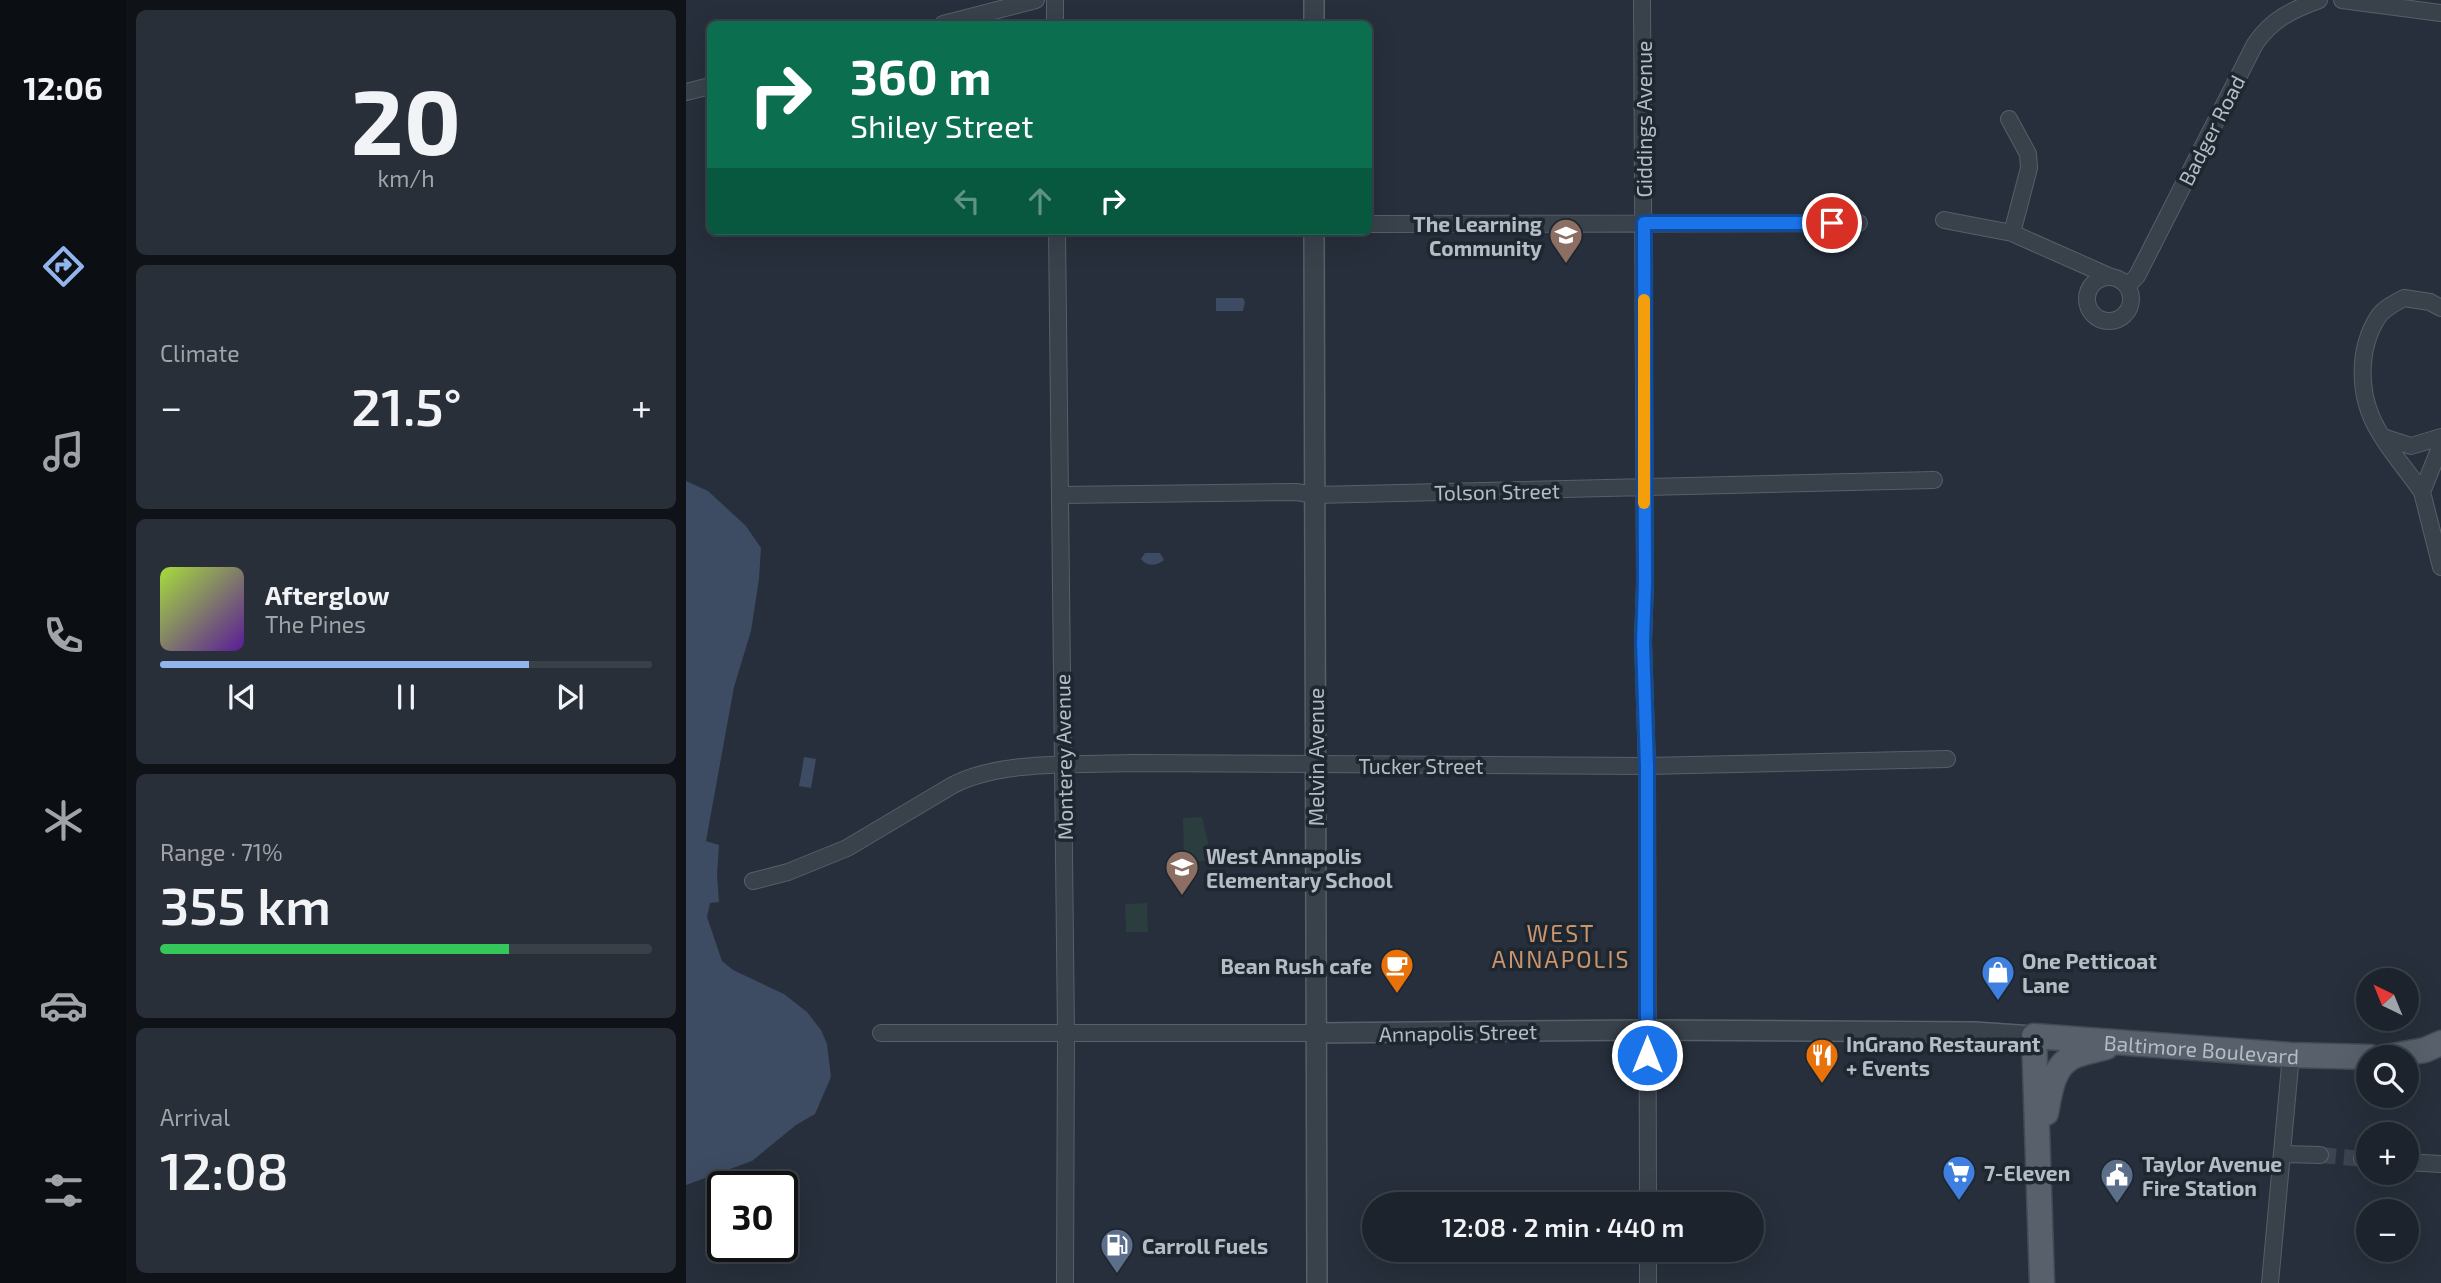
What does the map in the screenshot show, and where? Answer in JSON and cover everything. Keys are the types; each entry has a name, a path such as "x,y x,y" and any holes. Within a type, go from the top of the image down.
{"main road":[{"name":"Baltimore Boulevard","path":"2034,1036 2291,1055 2356,1057"},
{"path":"2034,1036 2042,1283"},
{"path":"2038,1152 2057,1072 2065,1061 2075,1056 2116,1043"},
{"path":"2419,1051 2441,1043"}],"street":[{"path":"955,21 1036,0"},
{"path":"1055,0 1055,21"},
{"path":"1314,0 1314,21"},
{"name":"Giddings Avenue","path":"1642,0 1647,1192"},
{"name":"Badger Road","path":"2111,277 2096,281 2087,296 2091,313 2106,322 2123,317 2129,311 2132,302 2127,286 2137,276 2255,44 2266,28 2289,11 2319,0"},
{"path":"2342,0 2441,13"},
{"path":"686,92 707,87"},
{"path":"2009,120 2028,154 2029,168 2012,233"},
{"path":"1944,220 2012,233 2121,280 2127,286"},
{"path":"1372,224 1859,223"},
{"name":"Monterey Avenue","path":"1058,235 1066,1033 1065,1283"},
{"name":"Melvin Avenue","path":"1314,235 1317,1283"},
{"path":"2441,308 2430,302 2404,298 2379,315 2365,344 2362,377 2365,402 2383,437 2422,492 2441,567"},
{"path":"2383,437 2411,446 2441,437"},
{"path":"2422,492 2441,445"},
{"name":"Tolson Street","path":"1060,495 1296,492 1315,495 1934,480"},
{"name":"Tucker Street","path":"753,881 788,872 847,848 970,777 988,772 1063,765 1647,766 1947,760"},
{"name":"Annapolis Street","path":"881,1033 1646,1030 1975,1032 2034,1036"},
{"path":"2270,1283 2291,1055"},
{"path":"2281,1154 2320,1155"},
{"path":"2419,1163 2441,1164"},
{"path":"1648,1262 1648,1283"}],"shaded area":[{"path":"1202,817 1208,842 1206,861 1184,862 1183,818"},
{"path":"1147,903 1148,932 1126,932 1125,904"}],"water":[{"path":"1216,298 1243,298 1243,311 1216,311"},
{"path":"686,481 708,491 746,526 761,548 751,631 734,687 706,841 719,845 719,902 710,903 707,917 722,961 733,970 784,994 807,1012 821,1030 827,1044 831,1077 815,1114 796,1125 752,1161 724,1171 707,1171 707,1177 686,1185"},
{"path":"1145,553 1160,553 1164,560 1158,564 1146,563 1141,559"},
{"path":"804,757 816,759 811,788 799,786"}],"tunnel":[{"path":"2320,1155 2356,1158"}],"slow traffic":[{"path":"1644,300 1644,503"}],"place":[{"name":"The Learning Community","path":"1566,265"},
{"name":"West Annapolis Elementary School","path":"1182,897"},
{"name":"Bean Rush cafe","path":"1397,995"},
{"name":"One Petticoat Lane","path":"1998,1002"},
{"name":"InGrano Restaurant + Events","path":"1822,1085"},
{"name":"7-Eleven","path":"1959,1202"},
{"name":"Taylor Avenue Fire Station","path":"2117,1205"},
{"name":"Carroll Fuels","path":"1117,1275"}],"district":[{"name":"WEST ANNAPOLIS","path":"1561,946"}],"route":[{"path":"1647,1055 1647,766 1643,642 1644,223 1832,223"}]}
